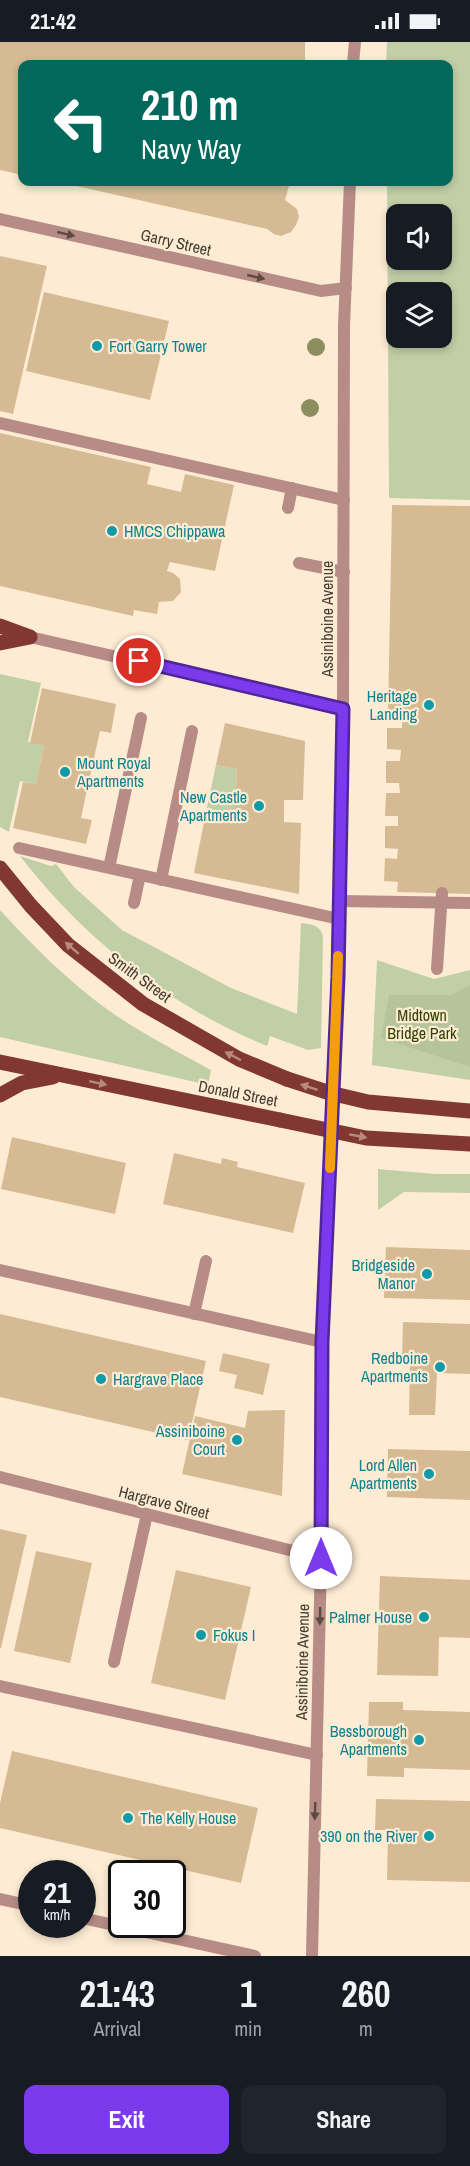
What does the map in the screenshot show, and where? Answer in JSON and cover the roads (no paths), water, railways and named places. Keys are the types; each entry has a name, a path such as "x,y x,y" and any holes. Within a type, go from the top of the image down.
{"main road":[{"path":"0,626 30,637"},
{"path":"0,643 30,637"},
{"name":"Smith Street","path":"0,868 31,906 68,945 143,1004 239,1059 287,1079"},
{"name":"Donald Street","path":"0,1062 366,1138 470,1144"},
{"path":"0,1095 22,1083 61,1076"},
{"name":"Donald Street","path":"287,1079 368,1102 470,1111"}],"street":[{"path":"353,60 355,42"},
{"name":"Assiniboine Avenue","path":"312,1956 321,1558 322,1342 340,901 346,288 350,186"},
{"name":"Garry Street","path":"0,219 321,291 346,288"},
{"path":"0,423 344,500"},
{"path":"288,508 292,488"},
{"path":"299,563 344,572"},
{"path":"30,637 343,709"},
{"path":"109,868 141,718"},
{"path":"161,880 192,731"},
{"path":"19,848 339,920"},
{"path":"134,903 140,875"},
{"path":"340,901 442,898 470,903"},
{"path":"437,969 442,898"},
{"path":"194,1314 206,1260"},
{"path":"0,1270 322,1342"},
{"name":"Hargrave Street","path":"0,1477 321,1558"},
{"path":"114,1662 147,1514"},
{"path":"0,1686 317,1755"},
{"path":"0,1899 18,1903"},
{"path":"96,1921 255,1956"}],"place":[{"name":"Fort Garry Tower","path":"97,346"},
{"name":"HMCS Chippawa","path":"112,531"},
{"name":"Heritage Landing","path":"429,705"},
{"name":"Mount Royal Apartments","path":"65,772"},
{"name":"New Castle Apartments","path":"259,806"},
{"name":"Bridgeside Manor","path":"427,1274"},
{"name":"Redboine Apartments","path":"440,1367"},
{"name":"Hargrave Place","path":"101,1379"},
{"name":"Assiniboine Court","path":"237,1440"},
{"name":"Lord Allen Apartments","path":"429,1474"},
{"name":"Palmer House","path":"424,1617"},
{"name":"Fokus I","path":"201,1635"},
{"name":"Bessborough Apartments","path":"419,1740"},
{"name":"The Kelly House","path":"128,1818"},
{"name":"390 on the River","path":"429,1836"}],"park label":[{"name":"Midtown Bridge Park","path":"422,1024"}]}
